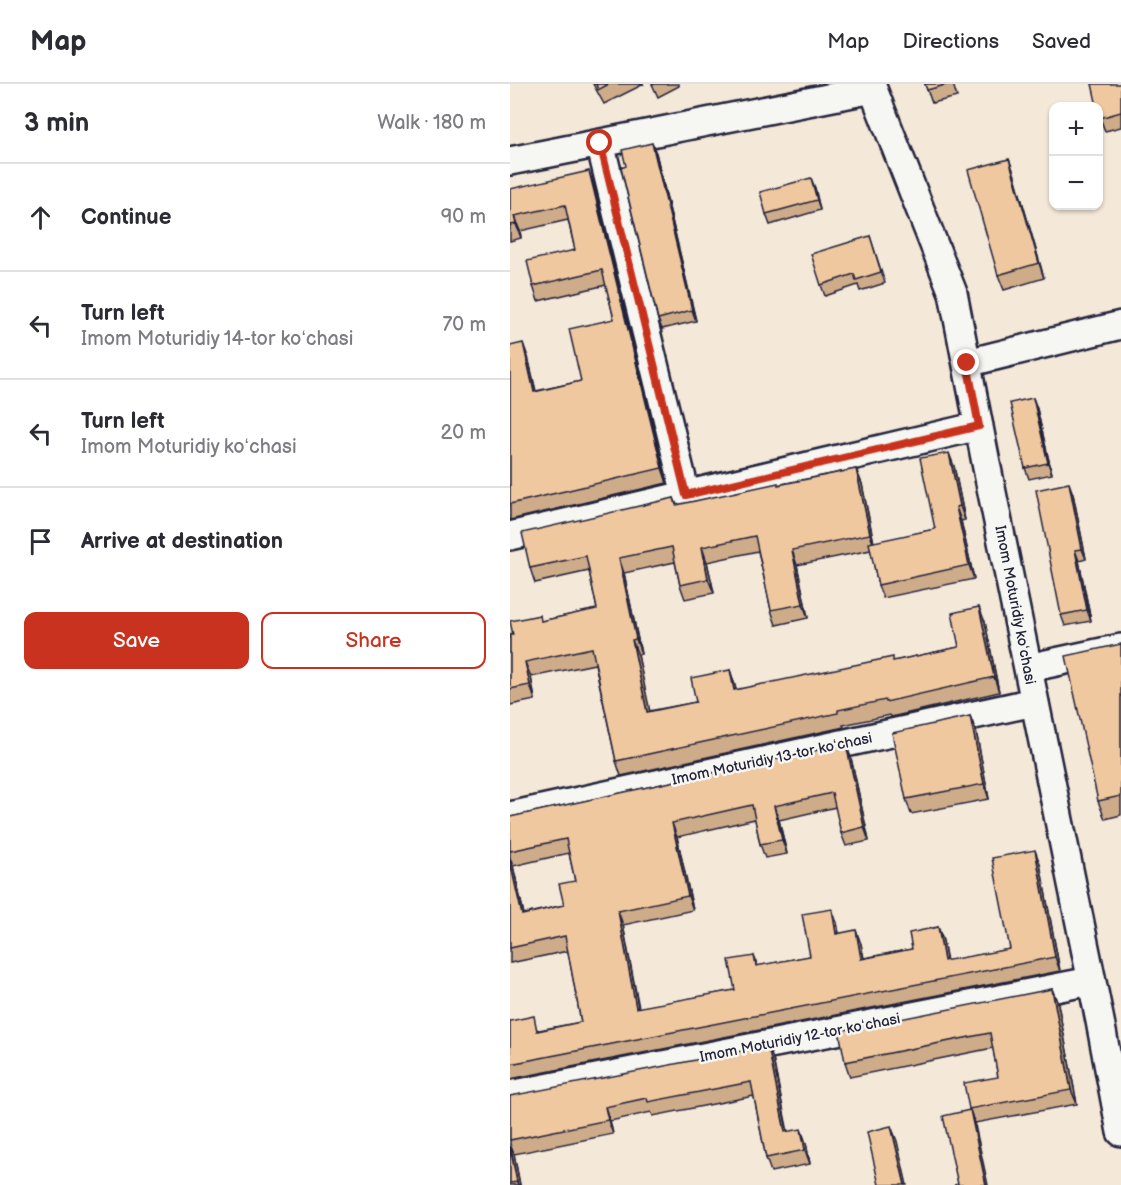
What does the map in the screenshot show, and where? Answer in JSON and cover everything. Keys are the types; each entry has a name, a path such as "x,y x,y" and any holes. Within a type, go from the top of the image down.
{"street":[{"path":"510,160 872,87"},
{"name":"Imom Moturidiy koʻchasi","path":"872,87 953,292 1090,981 1110,1018 1121,1132"},
{"path":"600,143 686,495"},
{"path":"967,363 1121,325"},
{"path":"510,536 979,426"},
{"path":"1028,668 1121,648"},
{"name":"Imom Moturidiy 13-tor koʻchasi","path":"510,816 1034,702"},
{"name":"Imom Moturidiy 12-tor koʻchasi","path":"510,1095 1090,981"}],"building":[{"path":"596,84 609,84 598,90"},
{"path":"925,84 949,84 927,90"},
{"path":"1092,84 1121,84 1121,112 1103,117 1103,102 1096,102"},
{"path":"652,143 692,310 658,319 621,168 626,166 622,150"},
{"path":"1009,159 1039,263 998,275 968,170"},
{"path":"589,171 662,468 510,504 510,346 523,343 534,392 581,381 569,329 614,319 602,270 533,286 527,261 575,250 565,205 514,216 516,224 510,225 510,189"},
{"path":"811,178 817,200 766,214 760,192"},
{"path":"870,236 881,272 856,280 854,274 821,285 811,254"},
{"path":"1033,398 1048,463 1025,468 1010,403"},
{"path":"949,453 960,506 956,507 969,565 878,585 869,543 935,529 920,458"},
{"path":"856,469 870,534 792,550 803,604 771,610 755,536 702,547 708,579 680,585 672,547 619,558 636,639 632,640 647,712 696,702 691,678 730,670 734,690 893,657 893,661 959,647 952,613 979,607 994,677 616,761 592,648 525,662 530,685 510,689 510,635 513,635 510,621 540,615 541,621 597,609 586,556 530,568 522,533 674,498 676,505"},
{"path":"1069,483 1082,549 1075,550 1087,610 1061,615 1036,490"},
{"path":"1121,644 1121,796 1098,801 1066,656"},
{"path":"970,716 984,784 906,799 892,733"},
{"path":"846,744 864,827 841,833 832,793 774,806 782,840 760,844 752,805 672,823 688,896 618,911 636,1008 735,990 729,960 754,956 756,966 810,956 802,914 832,909 836,934 856,930 861,959 912,949 909,933 938,927 944,961 1010,949 992,858 1035,850 1055,957 510,1064 510,1021 534,1016 537,1031 581,1022 565,936 510,948 510,862 522,915 564,905 559,884 575,881 566,839 510,851 510,817"},
{"path":"1052,989 1071,1090 969,1109 964,1083 998,1077 990,1033 845,1062 839,1031"},
{"path":"768,1046 785,1132 801,1129 805,1150 766,1158 751,1082 648,1102 647,1098 605,1107 608,1120 510,1140 510,1096"},
{"path":"970,1110 986,1185 954,1185 958,1184 943,1116"},
{"path":"891,1126 905,1185 879,1185 867,1132"},
{"path":"510,1147 517,1182 510,1183"}],"route":[{"path":"600,143 686,495 979,426 967,363"}]}
